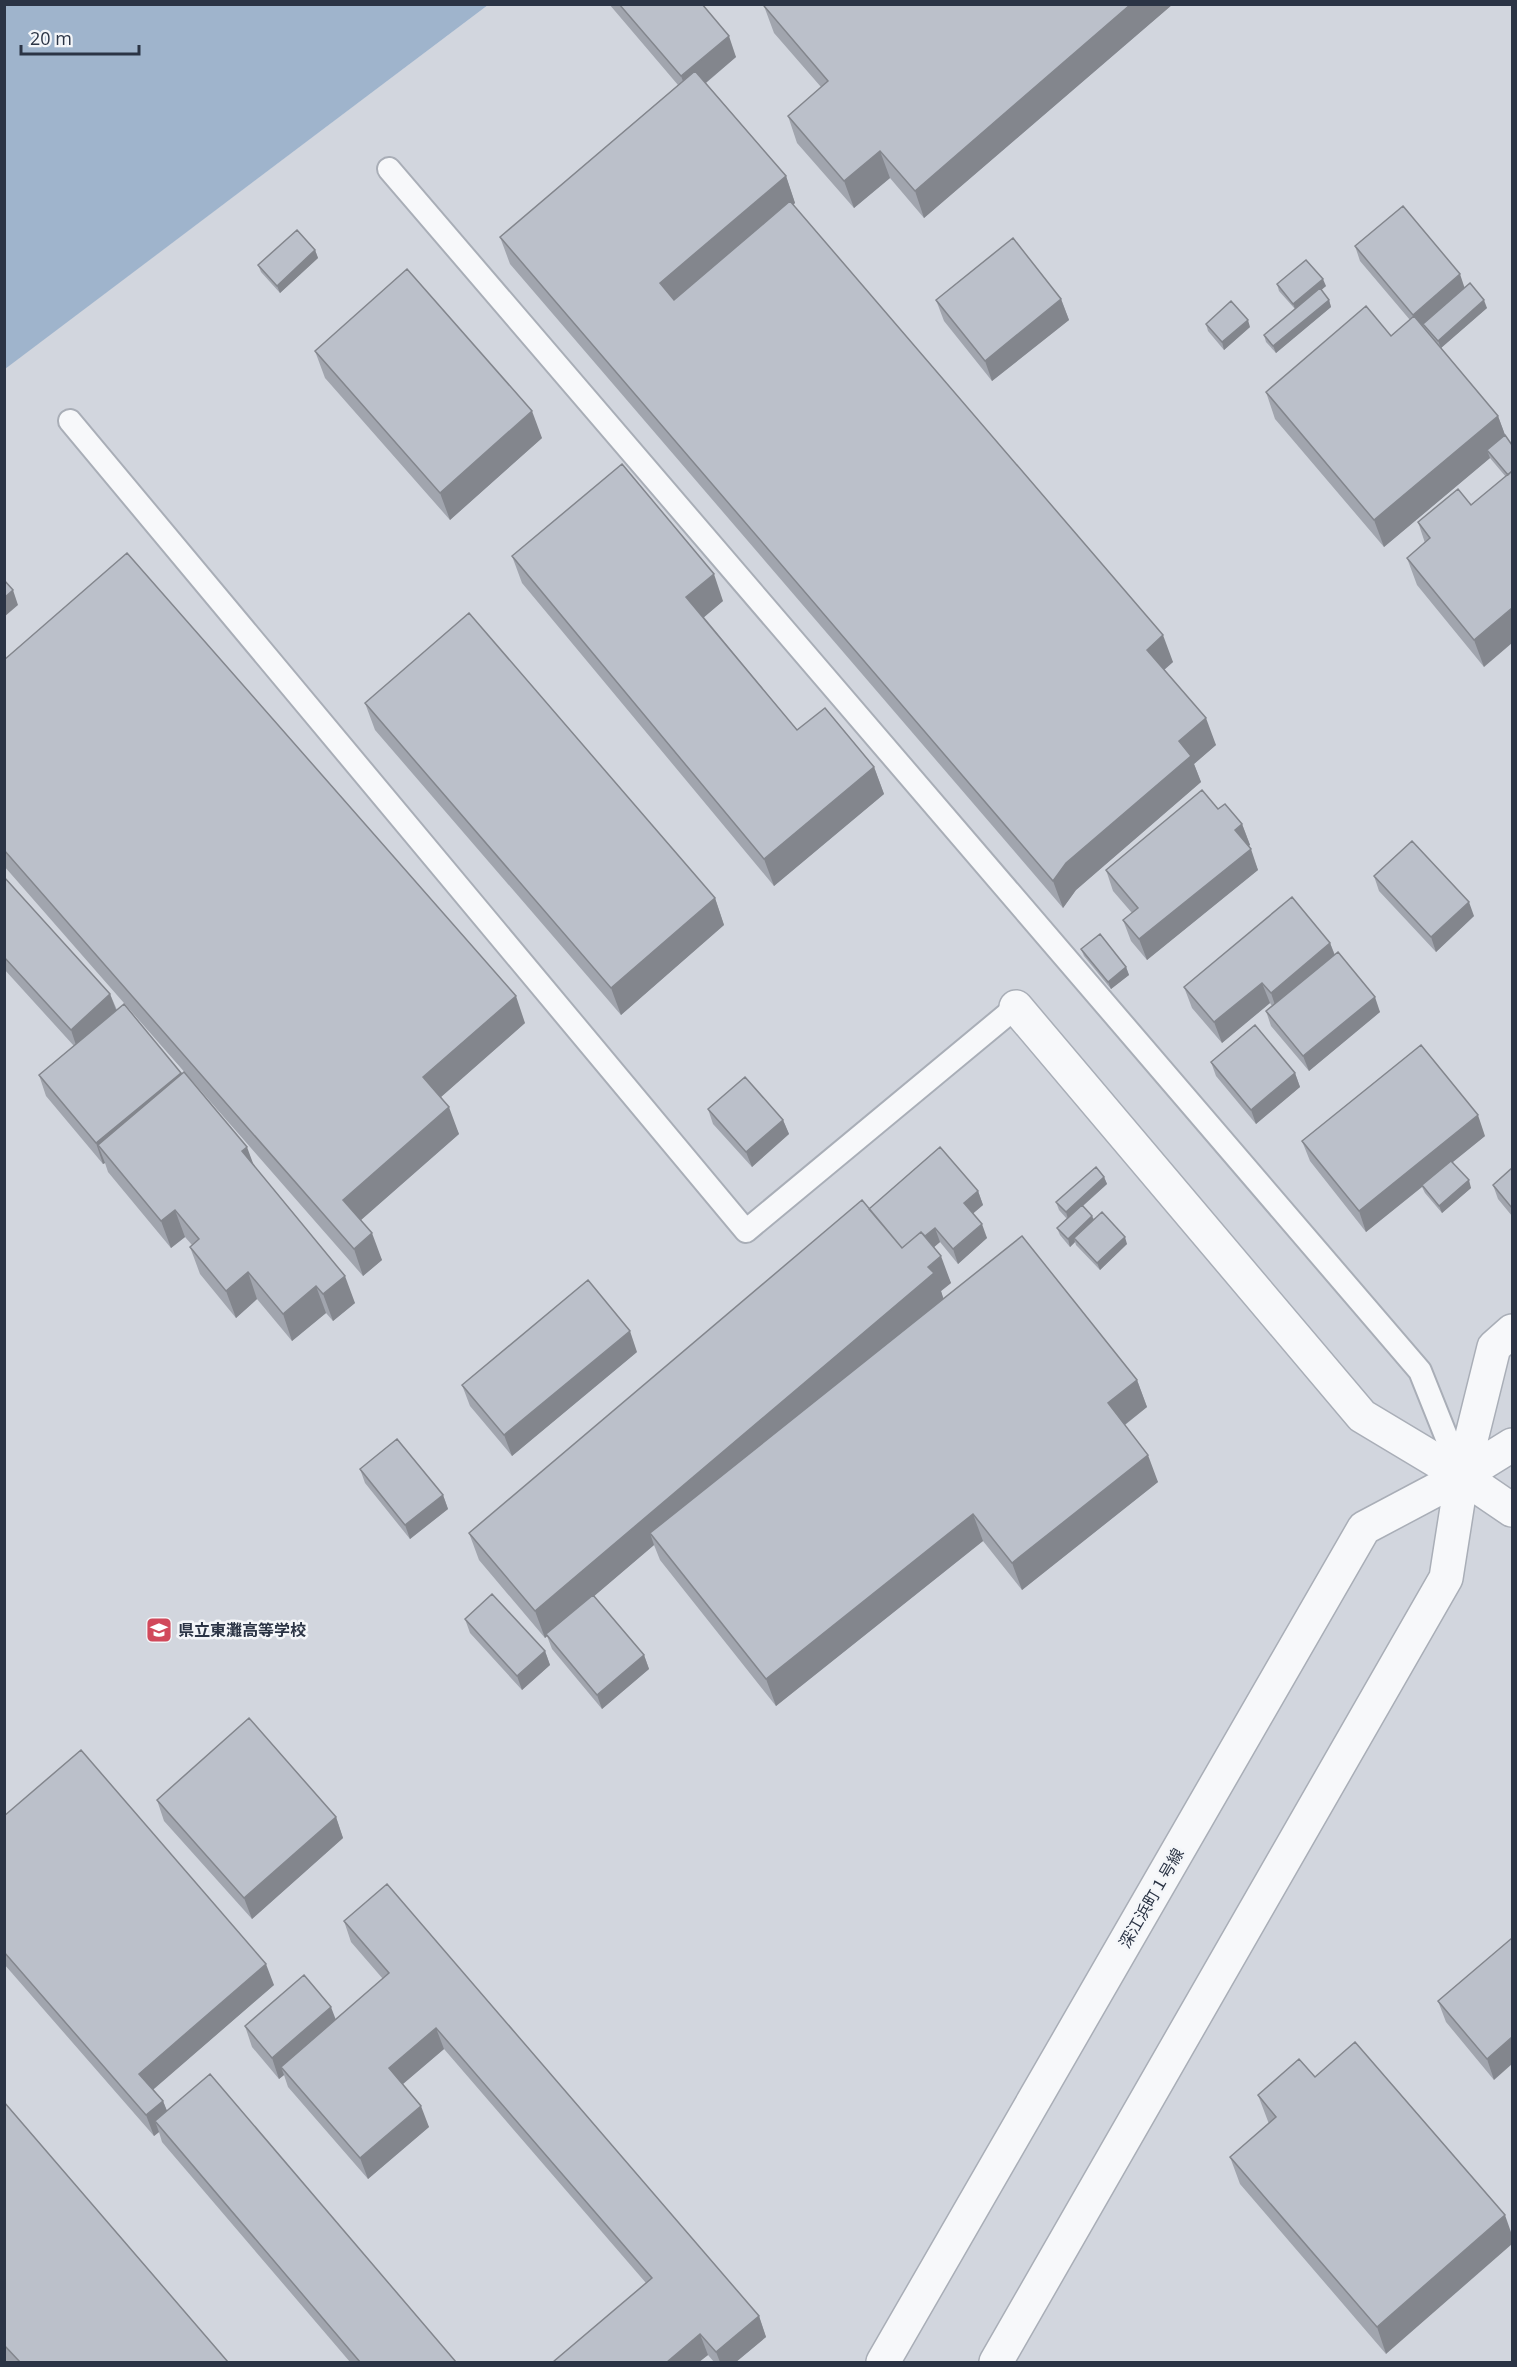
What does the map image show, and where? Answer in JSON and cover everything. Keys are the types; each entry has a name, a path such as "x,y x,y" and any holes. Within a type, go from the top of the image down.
{"street":[{"path":"1016,1008 1362,1416 1462,1476 1512,1510"},
{"path":"996,2362 1446,1578 1462,1476 1494,1347 1512,1331"},
{"name":"深江浜町１号線","path":"884,2362 1364,1528 1462,1476 1512,1445"}],"lane":[{"path":"389,169 1420,1371 1462,1476"},
{"path":"70,421 746,1231 1016,1008"}],"shaded area":[{"path":"488,5 1512,5 1512,2362 5,2362 4,369"}],"water":[{"path":"5,4 488,4 488,5 5,369"}],"building":[{"path":"619,4 702,4 729,36 681,76"},
{"path":"765,4 1131,4 915,191 880,151 844,181 788,116 828,81 764,6"},
{"path":"695,71 786,176 660,283 674,300 790,201 1163,635 1147,650 1206,718 1179,741 1191,756 1066,863 1053,881 500,237"},
{"path":"1403,206 1460,274 1413,315 1355,246"},
{"path":"297,230 315,250 277,286 258,265"},
{"path":"1013,238 1061,299 985,361 936,300"},
{"path":"1306,260 1323,279 1293,304 1277,284"},
{"path":"407,269 532,411 440,493 315,351"},
{"path":"1470,283 1484,300 1438,341 1423,324"},
{"path":"1320,288 1329,300 1273,346 1264,335"},
{"path":"1231,301 1248,320 1222,342 1206,324"},
{"path":"1366,306 1391,336 1414,316 1498,416 1374,520 1266,392"},
{"path":"1505,435 1512,445 1512,471 1508,475 1487,450"},
{"path":"622,464 714,574 686,597 797,730 825,708 874,767 764,859 512,556"},
{"path":"1512,471 1512,608 1474,640 1407,558 1430,538 1418,522 1458,489 1471,505"},
{"path":"127,553 516,996 423,1077 449,1107 343,1200 372,1233 354,1249 4,850 4,660"},
{"path":"4,580 13,590 4,598"},
{"path":"469,613 715,898 611,988 365,703"},
{"path":"1202,790 1218,809 1225,804 1242,824 1235,830 1251,849 1139,939 1123,920 1138,908 1106,870"},
{"path":"1412,841 1469,902 1431,937 1374,876"},
{"path":"4,877 110,994 71,1030 4,957"},
{"path":"1292,897 1330,943 1271,993 1262,983 1214,1022 1184,987"},
{"path":"1100,934 1126,967 1108,982 1081,949"},
{"path":"1338,952 1375,997 1303,1056 1266,1011"},
{"path":"124,1004 181,1073 96,1143 39,1075"},
{"path":"1255,1025 1295,1073 1251,1110 1211,1062"},
{"path":"1421,1045 1478,1115 1359,1211 1302,1141"},
{"path":"184,1072 247,1147 242,1151 345,1276 323,1294 316,1286 283,1314 248,1272 226,1291 190,1247 199,1239 175,1210 161,1221 98,1145"},
{"path":"745,1077 783,1120 746,1152 708,1109"},
{"path":"940,1147 978,1191 964,1203 982,1224 953,1249 935,1228 925,1236 921,1232 902,1248 869,1209"},
{"path":"1451,1161 1469,1180 1439,1206 1422,1185"},
{"path":"1096,1167 1104,1177 1066,1212 1056,1202"},
{"path":"1512,1168 1512,1208 1493,1185"},
{"path":"862,1200 902,1248 921,1232 941,1256 928,1267 934,1273 535,1611 469,1533"},
{"path":"1082,1205 1092,1216 1068,1239 1057,1228"},
{"path":"1102,1212 1125,1237 1097,1263 1074,1238"},
{"path":"1022,1236 1137,1380 1108,1403 1148,1455 1012,1563 973,1514 766,1679 650,1533"},
{"path":"588,1280 630,1331 504,1435 462,1385"},
{"path":"397,1439 443,1495 405,1525 360,1469"},
{"path":"492,1594 545,1651 517,1676 465,1619"},
{"path":"593,1595 644,1655 597,1695 546,1634"},
{"path":"249,1718 336,1817 244,1898 157,1800"},
{"path":"81,1750 266,1964 139,2074 163,2101 146,2115 4,1952 4,1816"},
{"path":"387,1884 759,2316 716,2352 700,2334 667,2362 553,2362 652,2278 436,2028 389,2068 421,2106 360,2158 281,2067 389,1973 344,1921"},
{"path":"1512,1938 1512,2037 1487,2059 1438,2001"},
{"path":"304,1975 331,2007 272,2058 245,2026"},
{"path":"1355,2042 1505,2215 1377,2327 1230,2157 1276,2117 1258,2095 1299,2059 1315,2077"},
{"path":"210,2074 456,2362 360,2362 155,2121"},
{"path":"4,2102 228,2362 20,2362 4,2345"}],"place":[{"name":"県立東灘高等学校","path":"159,1630"}]}
